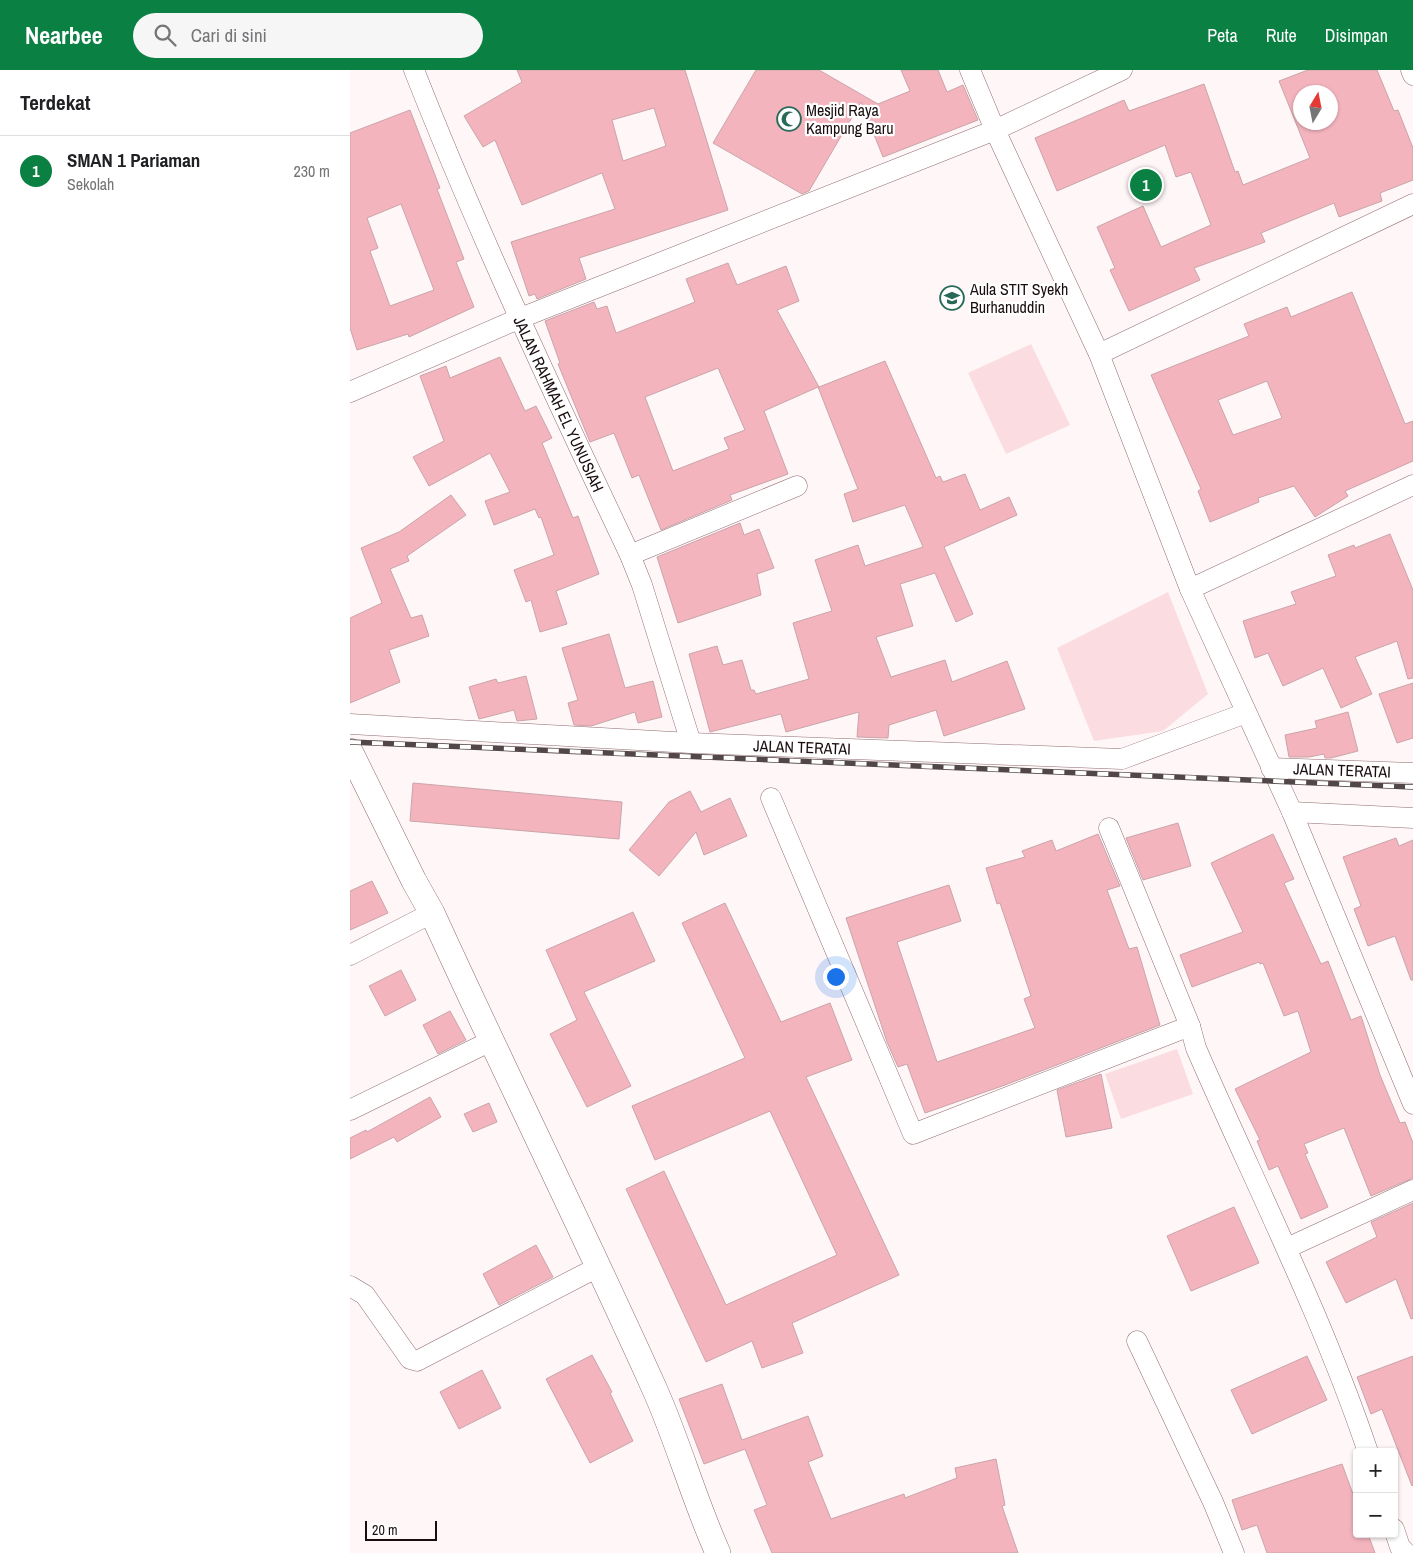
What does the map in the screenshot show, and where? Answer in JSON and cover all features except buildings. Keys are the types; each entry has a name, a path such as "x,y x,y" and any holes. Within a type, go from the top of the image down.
{"street":[{"name":"JALAN RAHMAH EL YUNUSIAH","path":"414,70 444,146 518,319 642,585 690,743"},
{"path":"970,70 995,130 1099,354 1190,589 1292,812 1413,1104"},
{"path":"350,392 518,319 995,130 1122,70"},
{"path":"1411,70 1413,75"},
{"path":"1099,354 1413,204"},
{"path":"630,556 797,486"},
{"path":"1190,589 1413,486"},
{"name":"JALAN TERATAI","path":"350,724 690,743 1122,759 1246,713"},
{"path":"350,751 414,881 432,913 656,1392 702,1517 718,1553"},
{"name":"JALAN TERATAI","path":"1271,768 1413,773"},
{"path":"771,798 913,1134 1190,1026"},
{"path":"1292,812 1413,818"},
{"path":"1109,828 1190,1026 1196,1048 1250,1172 1287,1248 1329,1348 1366,1448"},
{"path":"350,955 432,913"},
{"path":"350,1110 491,1041"},
{"path":"1287,1248 1413,1190"},
{"path":"350,1286 365,1295 410,1359 417,1361 598,1267"},
{"path":"1137,1341 1213,1502 1234,1553"},
{"path":"1397,1538 1400,1547 1406,1553"}],"shaded area":[{"path":"1031,344 1070,425 1006,454 968,373"},
{"path":"1168,592 1208,694 1163,731 1094,741 1057,648"},
{"path":"1177,1049 1193,1094 1121,1119 1105,1074"}],"railway":[{"path":"350,742 1413,787"}],"place":[{"name":"Mesjid Raya Kampung Baru","path":"789,119"},
{"name":"SMAN 1 Pariaman","path":"1146,185"},
{"name":"Aula STIT Syekh Burhanuddin","path":"952,298"}]}
